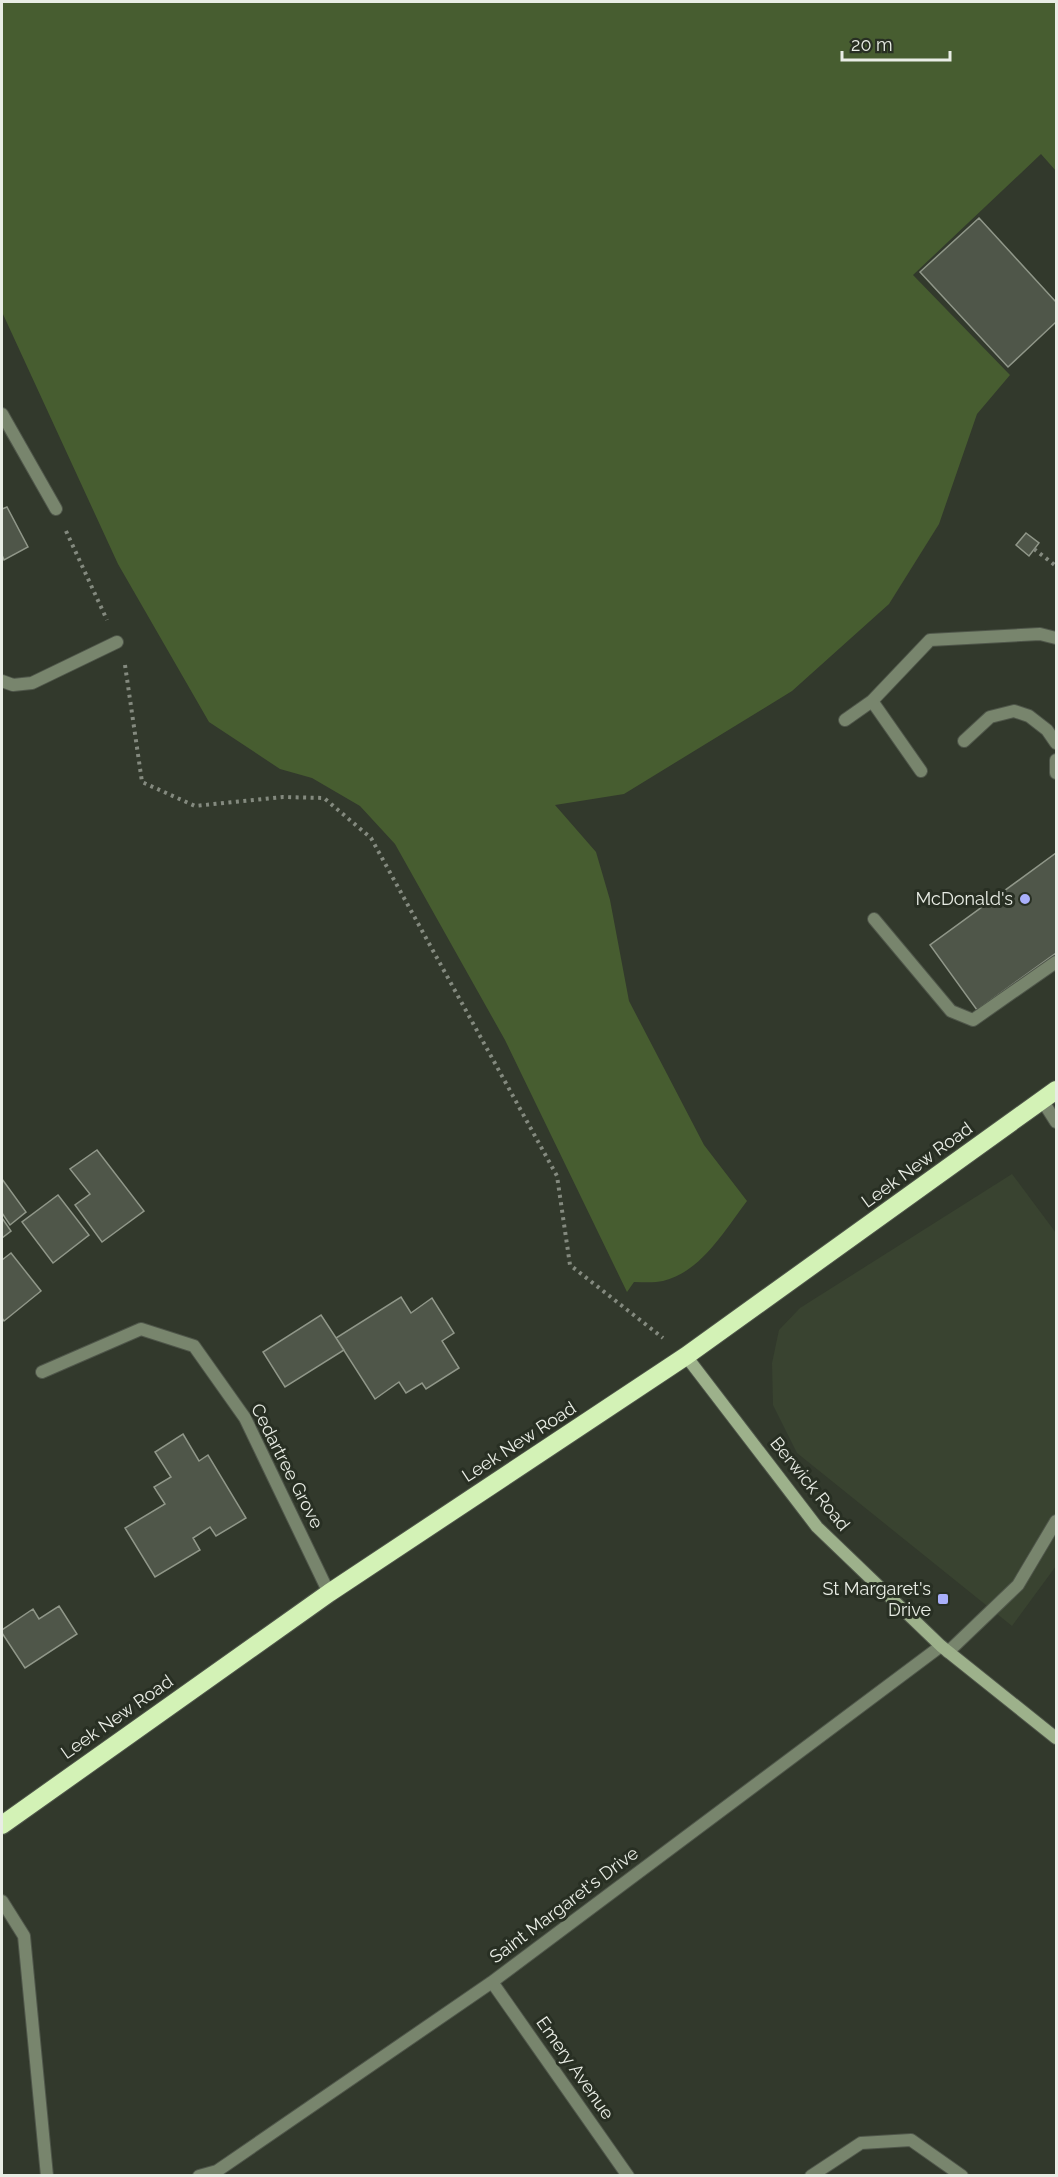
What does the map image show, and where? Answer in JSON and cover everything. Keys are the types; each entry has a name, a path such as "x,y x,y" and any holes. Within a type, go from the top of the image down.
{"highway":[{"name":"Leek New Road","path":"2,1825 329,1593 686,1356 1049,1095"}],"street":[{"path":"2,414 56,509"},
{"path":"845,720 872,701 930,640 1040,634 1056,638"},
{"path":"2,681 13,685 32,683 117,642"},
{"path":"872,701 921,771"},
{"path":"964,741 990,717 1014,711 1029,716 1047,730 1056,743"},
{"path":"1056,760 1056,773"},
{"path":"874,919 951,1011 973,1020 1056,962"},
{"path":"1049,1095 1056,1122"},
{"name":"Cedartree Grove","path":"42,1372 141,1329 194,1346 245,1418 329,1593"},
{"name":"Berwick Road","path":"686,1356 817,1527 945,1649 1056,1738"},
{"name":"Saint Margaret's Drive","path":"199,2175 217,2171 492,1982 945,1649 1018,1585 1056,1521"},
{"path":"2,1901 24,1936 47,2175"},
{"name":"Emery Avenue","path":"492,1982 628,2175"},
{"path":"811,2175 861,2143 911,2140 962,2175"}],"path":[{"path":"56,509 123,656 142,782 195,806 283,797 324,798 371,838 557,1176 570,1265 686,1356"},
{"path":"1034,549 1056,566"}],"shaded area":[{"path":"1012,1174 1056,1233 1056,1566 1012,1626 797,1453 773,1405 772,1363 779,1330 800,1308"}],"green space":[{"path":"2,2 1056,2 1056,171 1041,154 913,275 1010,375 977,414 939,524 889,604 792,691 624,794 555,805 596,852 610,900 629,1001 704,1145 747,1201 711,1248 689,1269 677,1276 660,1282 634,1282 627,1292 505,1040 395,844 360,806 312,778 280,769 209,722 118,564 2,312"}],"building":[{"path":"979,218 1056,302 1056,322 1008,367 920,272"},
{"path":"7,507 28,547 4,560 2,555 2,509"},
{"path":"1026,533 1039,543 1029,556 1016,545"},
{"name":"McDonald's","path":"1056,853 1056,953 977,1010 930,945"},
{"path":"97,1150 144,1211 102,1242 75,1205 90,1194 70,1169"},
{"path":"2,1179 26,1212 10,1225 2,1213"},
{"path":"58,1195 89,1235 53,1263 22,1222"},
{"path":"2,1218 11,1231 2,1238"},
{"path":"11,1253 41,1291 4,1321 2,1318 2,1260"},
{"path":"401,1297 411,1313 432,1298 454,1333 442,1341 459,1368 426,1389 422,1383 406,1393 399,1382 375,1399 336,1338"},
{"path":"321,1315 344,1350 285,1387 263,1352"},
{"path":"183,1434 199,1461 208,1455 246,1518 216,1536 210,1527 193,1538 200,1550 155,1577 125,1528 165,1504 154,1487 171,1477 155,1452"},
{"path":"59,1606 77,1634 25,1668 2,1630 33,1609 39,1619"}],"place":[{"name":"McDonald's","path":"1025,899"},
{"name":"St Margaret's Drive","path":"943,1599"}]}
